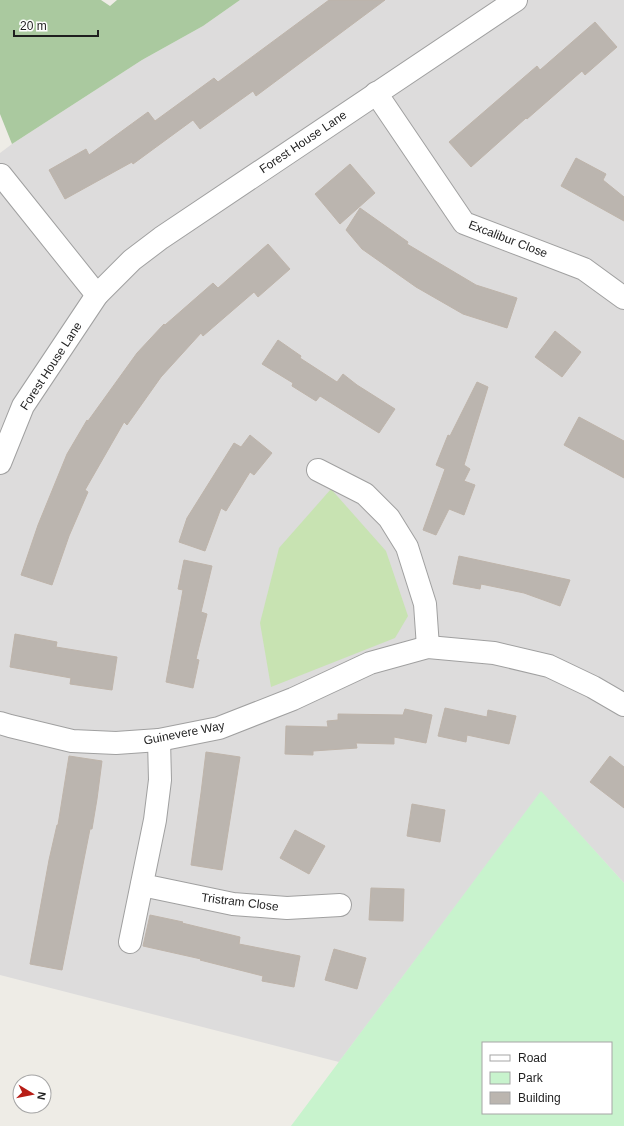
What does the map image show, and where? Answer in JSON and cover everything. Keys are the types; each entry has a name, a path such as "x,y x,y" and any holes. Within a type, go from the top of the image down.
{"street":[{"name":"Forest House Lane","path":"0,463 24,406 97,295 132,260 161,238 516,0"},
{"name":"Excalibur Close","path":"376,93 464,223 584,269 624,298"},
{"path":"1,175 97,295"},
{"path":"318,470 364,494 389,518 407,547 425,604 428,647"},
{"name":"Guinevere Way","path":"0,723 72,741 116,743 159,740 219,728 293,699 370,663 428,647 494,653 549,666 593,687 624,705"},
{"path":"130,942 142,886 160,780 159,740"},
{"name":"Tristram Close","path":"142,886 233,904 287,908 340,905"}],"shaded area":[{"path":"240,0 624,0 624,883 541,792 339,1062 0,975 0,153 142,60 203,26"}],"green space":[{"path":"0,0 101,0 110,6 117,0 240,0 203,26 142,60 12,144 0,114"},
{"path":"331,489 386,551 408,616 395,638 271,687 260,623 279,548"},
{"path":"541,791 624,883 624,1126 291,1126"}],"building":[{"path":"329,0 385,0 256,96 253,91 200,129 193,120 133,164 132,162 65,199 49,170 86,149 89,155 148,112 155,121 214,78 218,82"},
{"path":"595,22 617,47 585,75 582,71 471,167 449,142 537,66 540,70"},
{"path":"576,158 606,174 603,180 624,197 624,221 561,186"},
{"path":"350,164 375,193 340,224 315,194"},
{"path":"360,208 408,242 407,244 476,285 517,298 507,328 463,314 416,287 362,249 346,230"},
{"path":"268,244 290,269 258,297 254,292 203,336 201,333 161,377 127,425 124,422 85,490 88,492 69,536 52,585 21,575 38,525 67,454 87,420 88,421 137,353 164,324 165,325 213,283 218,288"},
{"path":"555,331 581,352 562,377 535,357"},
{"path":"278,340 301,356 300,358 337,382 343,374 357,385 395,409 379,433 320,396 316,401 292,386 293,383 262,364"},
{"path":"477,382 488,387 464,465 470,469 464,481 475,485 464,515 449,509 436,535 423,530 445,469 436,465 448,435 450,436"},
{"path":"579,417 624,441 624,478 564,445"},
{"path":"250,435 272,453 254,475 250,472 226,511 221,508 205,551 179,542 187,518 234,443 241,447"},
{"path":"459,556 570,580 560,606 524,593 481,584 480,589 453,584"},
{"path":"184,560 212,566 201,612 207,614 196,659 199,660 193,688 166,682 183,590 178,589"},
{"path":"15,634 57,642 56,647 117,657 112,690 70,684 71,678 10,667"},
{"path":"445,708 487,717 488,710 516,716 509,744 467,735 466,742 438,736"},
{"path":"405,709 432,715 426,743 394,737 394,744 356,743 357,748 313,751 313,755 285,754 286,726 328,727 327,721 338,720 338,714 403,715"},
{"path":"206,752 240,757 222,870 191,865"},
{"path":"69,756 102,761 92,829 90,829 62,970 30,964 49,860 58,825"},
{"path":"610,756 624,767 624,808 590,782"},
{"path":"412,804 445,810 440,842 407,836"},
{"path":"295,830 325,846 309,874 280,858"},
{"path":"371,888 404,889 403,921 369,920"},
{"path":"150,915 240,937 239,944 300,956 294,987 262,981 263,976 200,960 201,959 143,946"},
{"path":"334,949 366,958 357,989 325,980"}]}
